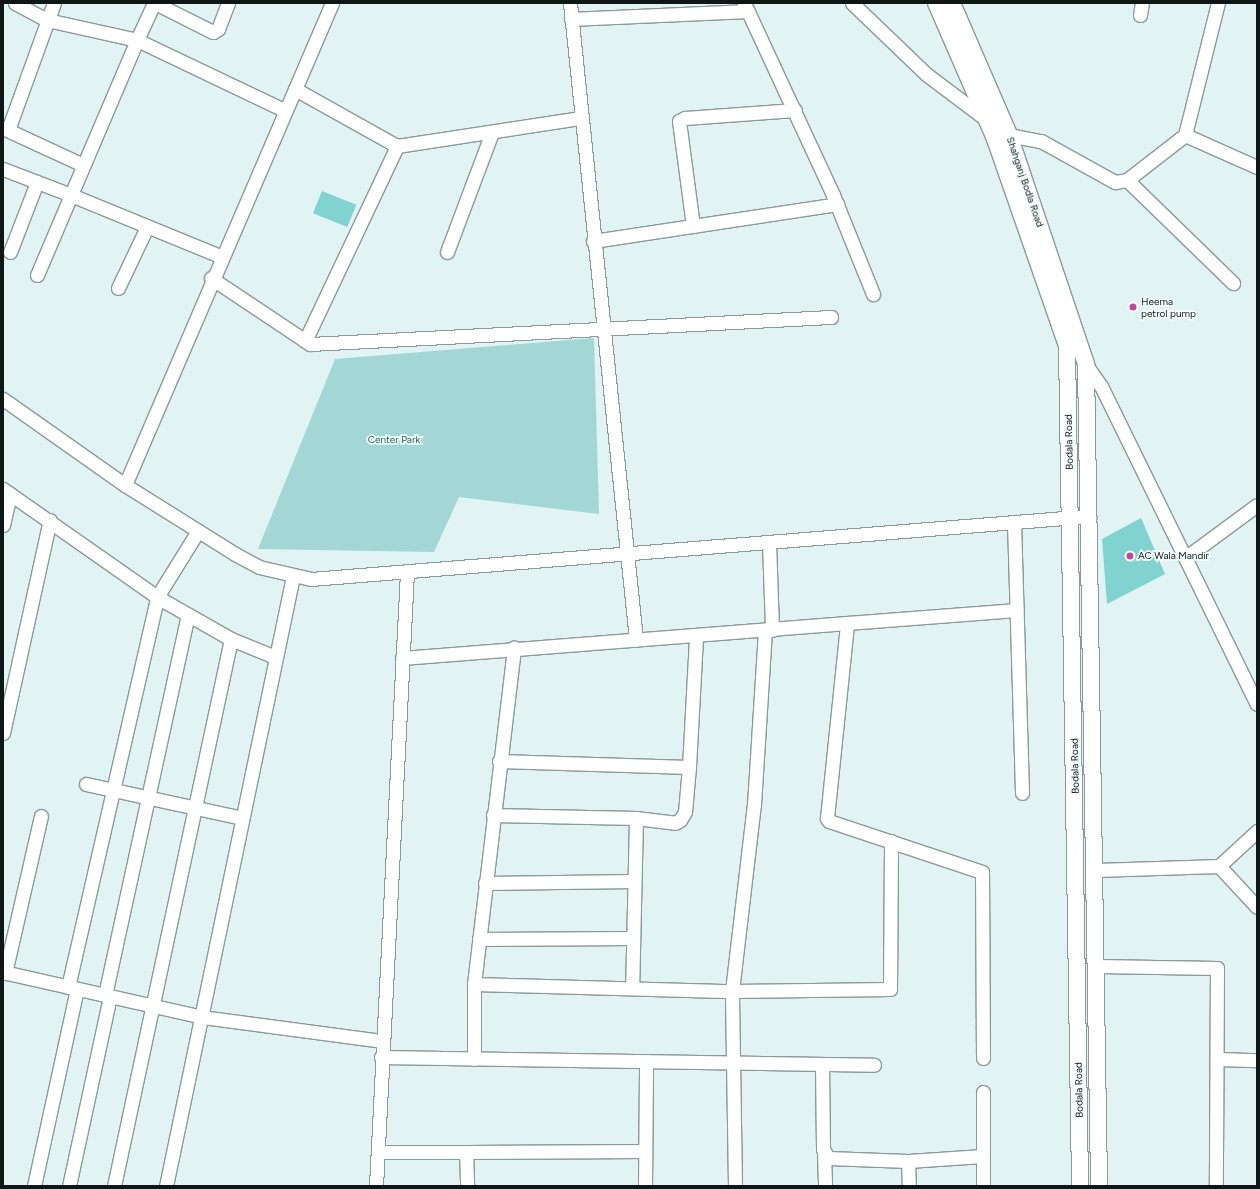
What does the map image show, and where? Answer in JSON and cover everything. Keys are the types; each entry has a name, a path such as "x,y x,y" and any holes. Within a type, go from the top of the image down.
{"main road":[{"name":"Shahganj Bodla Road","path":"936,3 987,120 1002,137 1067,346"},
{"name":"Shahganj Bodla Road","path":"952,3 1086,364"},
{"name":"Bodala Road","path":"1067,346 1080,1186"},
{"name":"Bodala Road","path":"1086,364 1096,870 1099,1186"}],"street":[{"path":"15,3 47,20 137,40 284,110"},
{"path":"54,3 5,129 83,166"},
{"path":"37,275 154,3 213,32 218,29 228,3"},
{"path":"125,484 220,256 332,3"},
{"path":"570,3 601,332 628,555 636,640"},
{"path":"852,3 926,74 987,120"},
{"path":"1002,137 1041,141 1109,180 1127,180 1185,135 1218,3"},
{"path":"571,19 746,7 795,110 837,204 873,294"},
{"path":"295,89 397,146 580,118"},
{"path":"693,226 679,121 685,118 795,110"},
{"path":"447,252 492,132"},
{"path":"1185,135 1257,167"},
{"path":"305,341 397,146"},
{"path":"3,169 220,256"},
{"path":"1127,180 1233,282"},
{"path":"10,252 37,182"},
{"path":"593,241 837,204"},
{"path":"118,288 147,227"},
{"path":"211,278 310,344 601,332 831,318"},
{"path":"1067,346 1086,364 1101,386 1257,704"},
{"path":"3,399 125,484 198,530 259,567 293,576 346,579 407,571 628,555 1089,516"},
{"path":"3,526 7,491 50,520 156,597 230,639 275,656"},
{"path":"1185,558 1257,505"},
{"path":"3,733 50,520"},
{"path":"1014,522 1018,610 1022,793"},
{"path":"34,1186 72,988 156,597 198,530"},
{"path":"735,1186 732,991 754,805 769,631 769,542"},
{"path":"376,1186 380,1152 381,1057 407,571"},
{"path":"166,1186 202,1017 275,656 293,576"},
{"path":"402,658 514,647 769,631 846,623 1018,610"},
{"path":"69,1186 148,798 188,615"},
{"path":"846,623 827,818 982,872 983,1058"},
{"path":"492,815 636,818 675,823 680,820 685,812 689,767 696,636"},
{"path":"114,1186 150,1006 195,808 230,639"},
{"path":"474,1059 474,984 492,815 514,647"},
{"path":"499,761 689,767"},
{"path":"86,784 242,818"},
{"path":"41,816 4,973 202,1017 382,1041"},
{"path":"632,988 636,818"},
{"path":"1096,870 1219,866 1257,831"},
{"path":"474,984 732,991 890,989 891,841"},
{"path":"1219,866 1257,907"},
{"path":"485,883 634,881"},
{"path":"479,939 633,938"},
{"path":"1096,966 1217,968 1219,1059 1216,1186"},
{"path":"381,1057 874,1065"},
{"path":"1219,1059 1257,1060"},
{"path":"645,1186 646,1062"},
{"path":"822,1065 825,1186"},
{"path":"983,1092 984,1186"},
{"path":"380,1152 645,1151"},
{"path":"466,1152 467,1186"},
{"path":"824,1154 838,1161 908,1161 983,1156"},
{"path":"908,1161 908,1186"}],"green space":[{"name":"Center Park","path":"594,338 599,514 459,497 434,552 258,549 335,359"}],"building":[{"path":"322,191 356,205 347,227 313,213"},
{"name":"AC Wala Mandir","path":"1141,518 1165,574 1107,604 1102,539"}],"place":[{"name":"Heema petrol pump","path":"1133,307"},
{"name":"AC Wala Mandir","path":"1130,556"}]}
